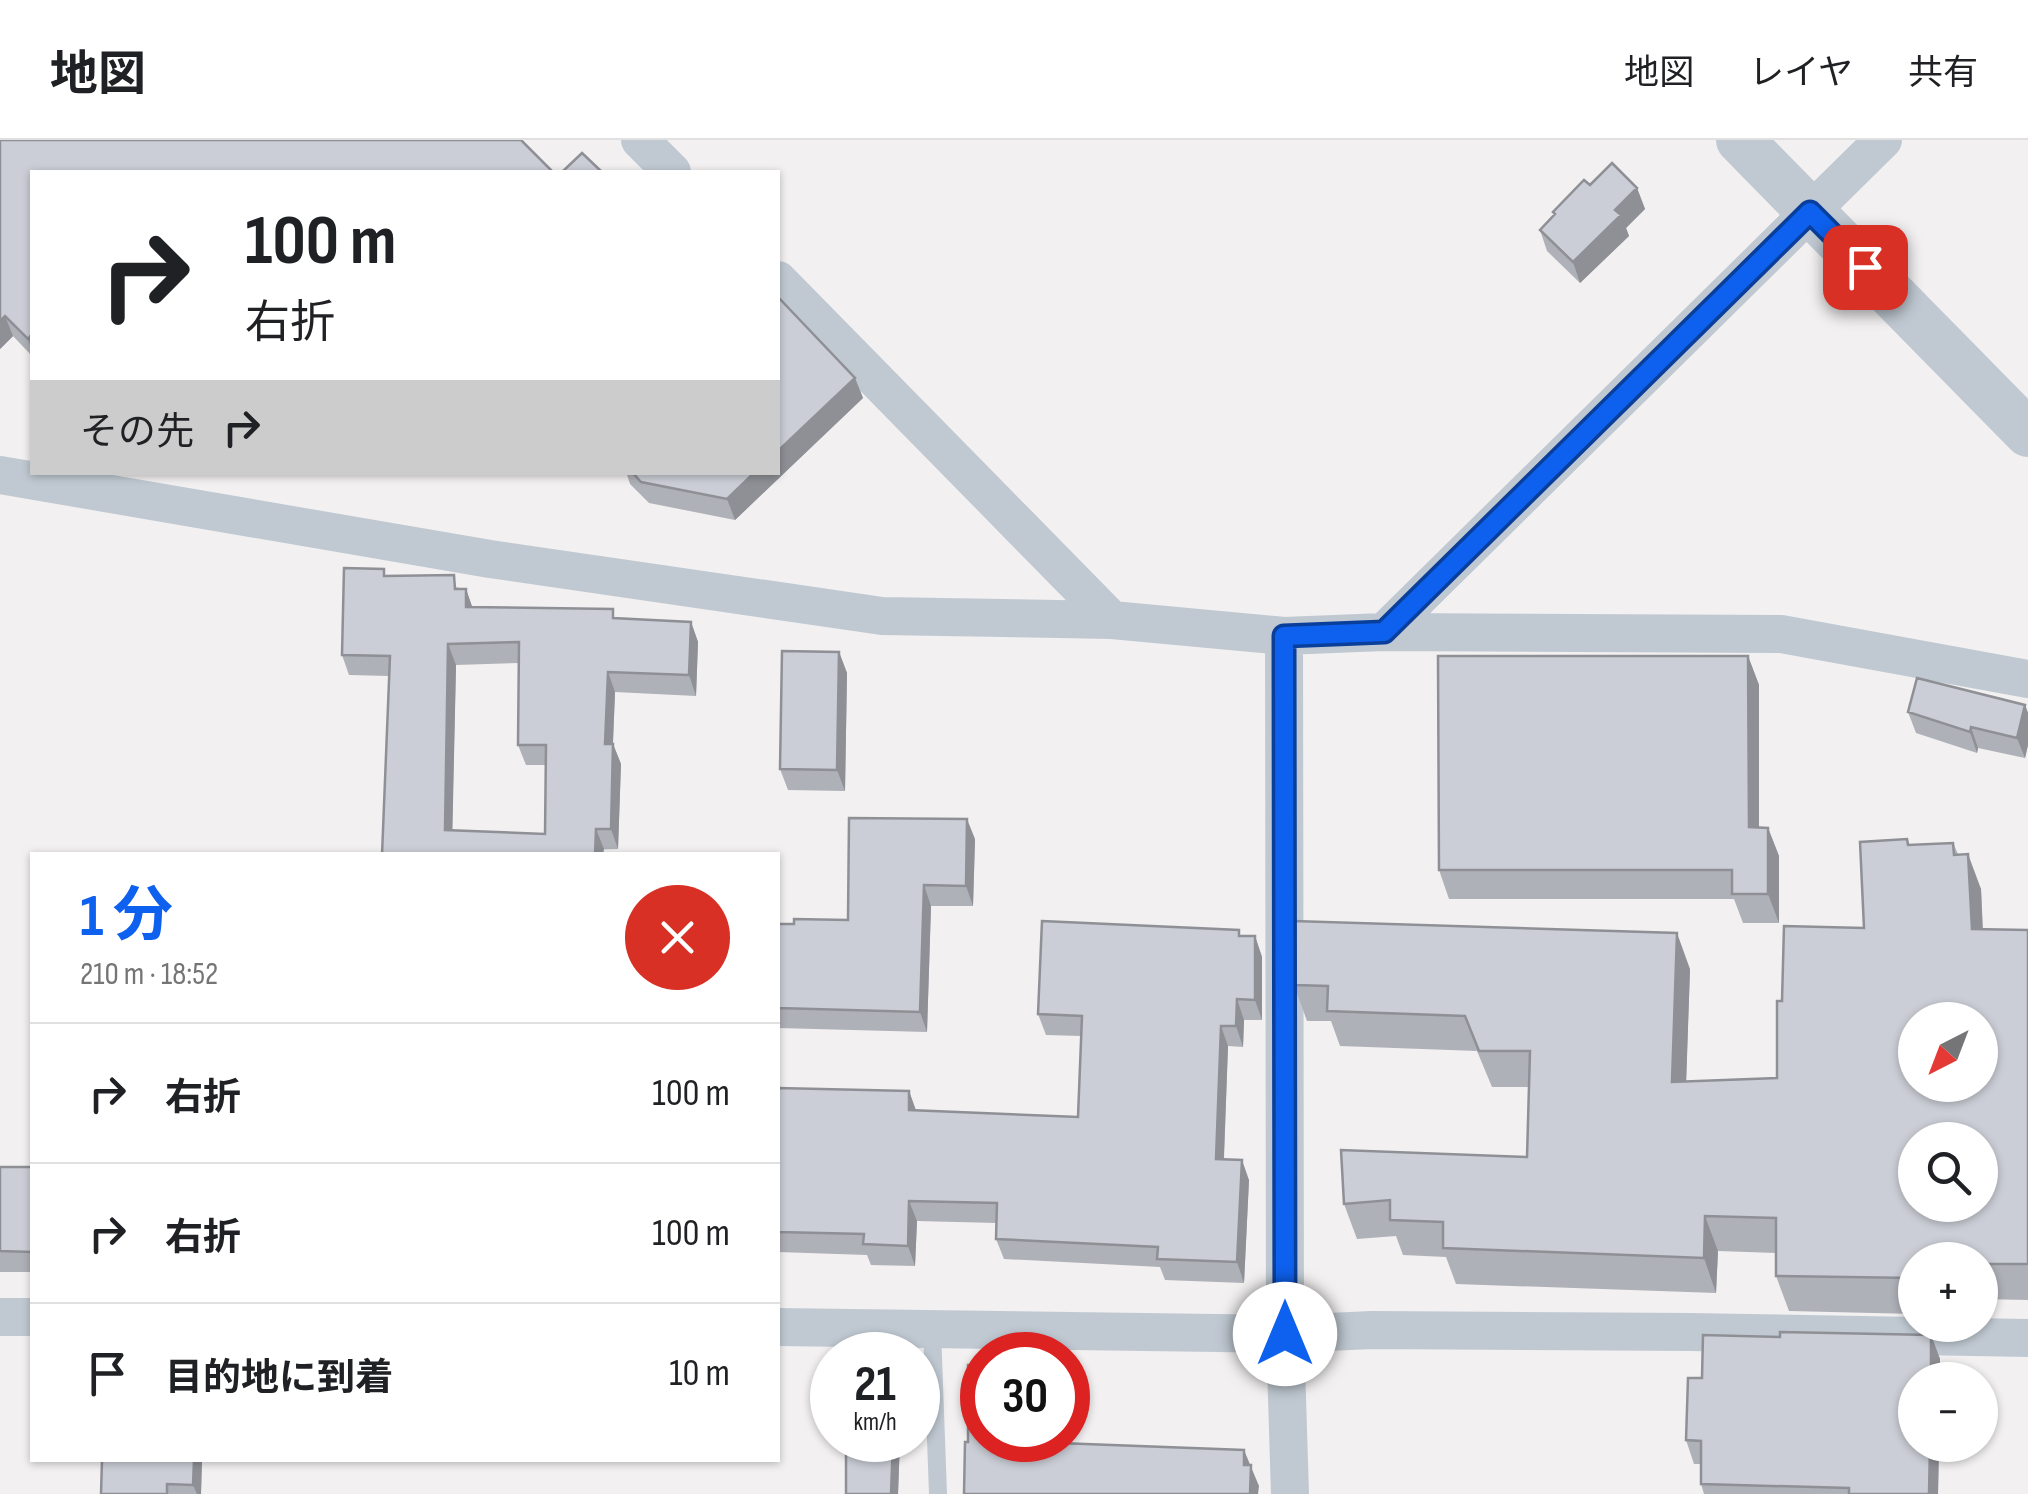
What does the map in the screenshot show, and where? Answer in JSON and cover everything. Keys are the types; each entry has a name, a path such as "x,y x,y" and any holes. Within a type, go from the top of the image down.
{"street":[{"path":"640,140 670,170"},
{"path":"1740,140 2028,432"},
{"path":"1384,632 1883,140"},
{"path":"780,282 1112,620"},
{"path":"0,475 490,559 882,616 1112,620 1284,636 1384,632 1782,634 2028,680"},
{"path":"1284,636 1285,1334 1290,1494"},
{"path":"0,1317 30,1317"},
{"path":"780,1327 2028,1338"}],"lane":[{"path":"932,1329 938,1494"}],"building":[{"path":"0,140 521,140 551,170 30,170 30,336 28,339 5,316 0,321"},
{"path":"582,153 600,170 564,170"},
{"path":"1612,163 1637,188 1615,210 1621,215 1573,262 1540,230 1584,180 1590,185"},
{"path":"780,299 855,378 780,449"},
{"path":"635,475 752,475 727,499 641,482"},
{"path":"344,568 384,569 384,576 454,575 455,589 466,589 466,607 613,609 613,618 691,622 689,675 608,672 605,744 613,744 611,829 596,829 595,852 382,852 390,656 342,655","holes":["519,642 518,745 546,745 545,834 445,830 448,644"]},
{"path":"782,651 839,652 837,770 780,769"},
{"path":"1438,656 1748,656 1749,827 1768,828 1768,894 1732,894 1732,870 1439,870"},
{"path":"1917,678 2025,705 2017,738 1971,727 1970,732 1908,712"},
{"path":"849,818 967,819 966,886 924,885 920,1012 780,1008 780,924 794,924 794,919 848,920"},
{"path":"1907,839 1908,845 1953,843 1954,855 1968,854 1972,929 2028,930 2028,1264 1998,1264 1998,1242 1898,1242 1898,1278 1776,1276 1776,1218 1705,1216 1704,1258 1443,1248 1443,1222 1390,1220 1390,1200 1344,1204 1341,1150 1527,1157 1530,1051 1479,1051 1465,1016 1327,1011 1328,986 1294,985 1294,921 1677,933 1672,1082 1777,1078 1777,1001 1782,1001 1784,926 1864,928 1860,842"},
{"path":"1042,921 1239,930 1239,936 1255,936 1255,1000 1237,999 1236,1026 1221,1026 1216,1159 1242,1160 1237,1262 1157,1259 1158,1247 996,1239 997,1203 909,1201 908,1246 863,1244 864,1234 780,1232 780,1088 909,1091 909,1110 1078,1117 1082,1016 1038,1014"},
{"path":"0,1167 30,1167 30,1252 0,1251"},
{"path":"1780,1332 1898,1334 1898,1342 1931,1342 1931,1362 1898,1362 1898,1462 1930,1462 1929,1494 1849,1494 1849,1488 1701,1484 1701,1441 1686,1440 1688,1378 1702,1378 1703,1335 1780,1337"},
{"path":"1090,1444 1244,1450 1244,1465 1251,1465 1250,1494 964,1494 965,1462 1090,1462"},
{"path":"102,1462 194,1462 193,1485 167,1484 167,1494 101,1494"},
{"path":"846,1462 892,1462 891,1494 846,1494"}],"route":[{"path":"1285,1334 1284,636 1384,632 1810,212 1865,267"}]}
